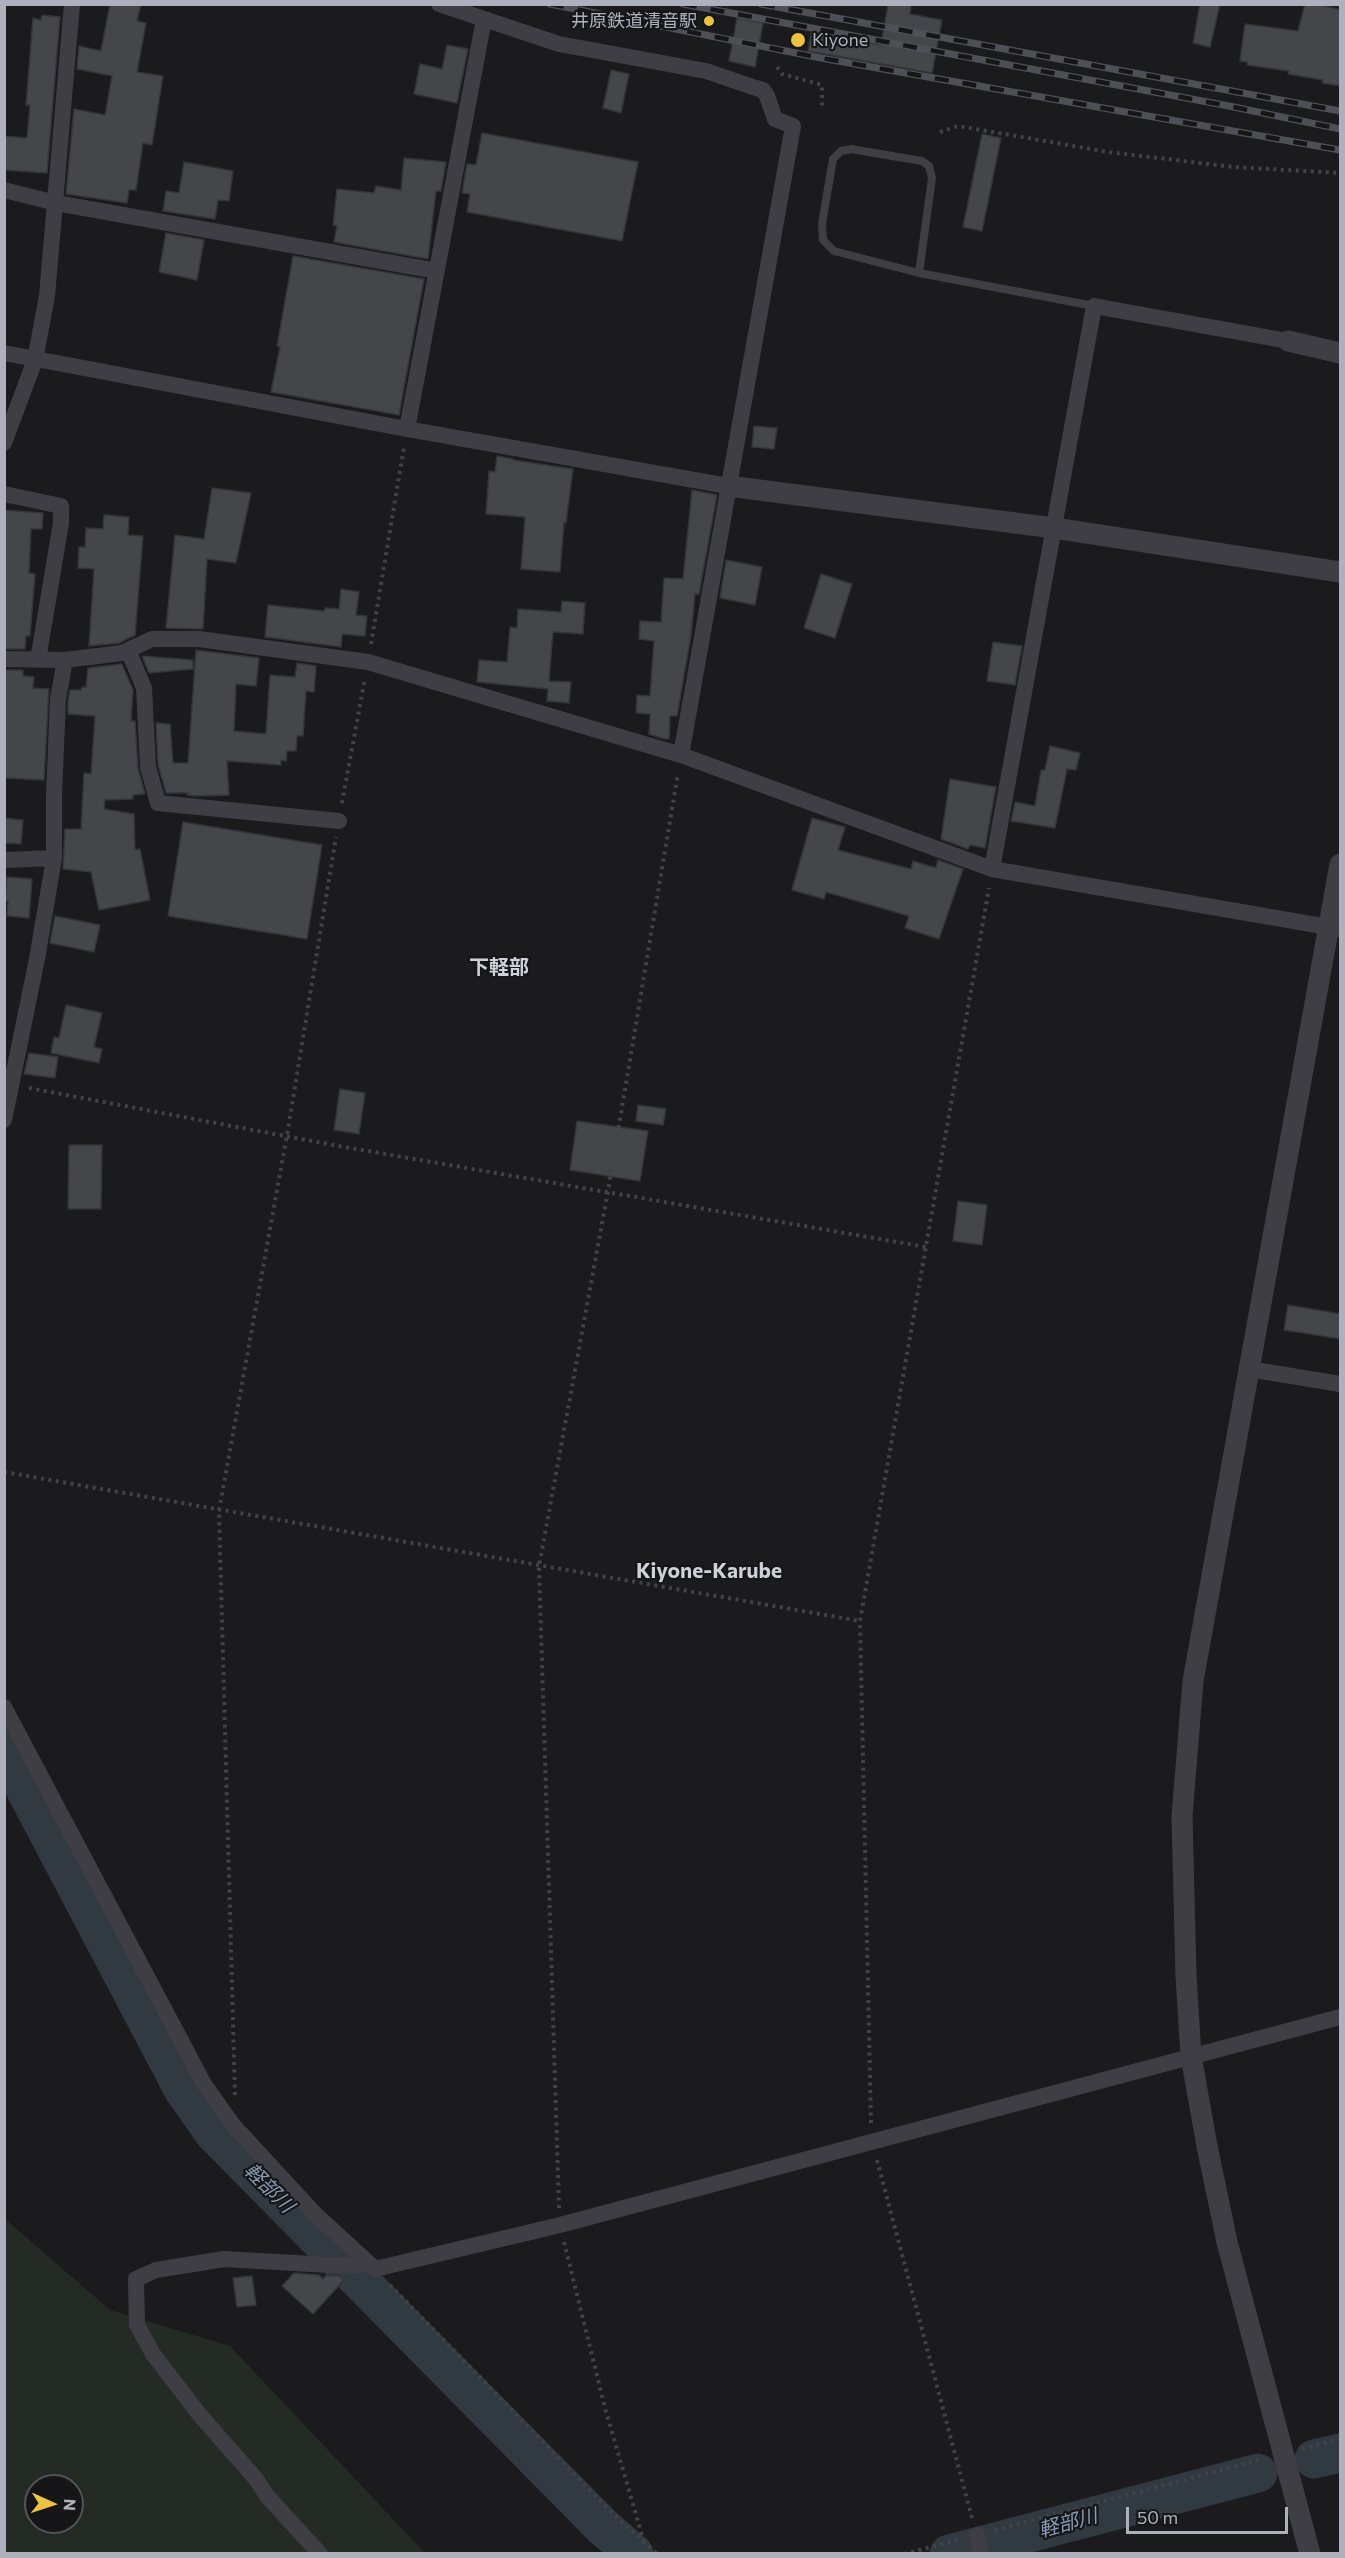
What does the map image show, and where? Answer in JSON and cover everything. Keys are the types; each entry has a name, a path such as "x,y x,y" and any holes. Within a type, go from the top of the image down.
{"street":[{"path":"4,443 36,360 47,296 72,4"},
{"path":"439,4 559,44 706,71 749,85 763,90 775,118 793,126 681,754"},
{"path":"407,429 483,19"},
{"path":"4,190 56,203 437,271"},
{"path":"992,869 1094,306 1288,341 1341,353"},
{"path":"4,353 407,429 728,486 1054,528 1341,572"},
{"path":"4,494 61,506 61,523 38,660"},
{"path":"4,659 65,660 122,653 152,639 199,639 368,662 681,754 992,869 1335,928"},
{"path":"128,650 144,688 148,767 158,803 339,821"},
{"path":"4,1120 37,959 54,858 58,699 65,660"},
{"path":"4,860 54,858"},
{"path":"1310,2553 1227,2242 1191,2056 1185,1976 1182,1816 1193,1681 1249,1369 1335,928 1341,864"},
{"path":"1249,1369 1341,1384"},
{"path":"4,1707 204,2084 233,2125 316,2215 368,2266"},
{"path":"320,2553 267,2496 256,2479 199,2414 153,2354 137,2325 136,2279 156,2270 224,2259 368,2266 560,2224 1341,2017"}],"lane":[{"path":"919,273 932,178 929,166 922,161 852,149 841,150 833,159 822,224 823,240 834,251 919,273 1094,306"}],"path":[{"path":"777,67 782,74 822,85 822,108"},
{"path":"940,132 958,126 1108,152 1234,167 1341,173"},
{"path":"233,2125 235,2108 219,1510 287,1135 407,429"},
{"path":"644,2542 605,2408 560,2224 539,1566 608,1191 681,754"},
{"path":"979,2543 872,2140 860,1621 992,869"},
{"path":"10,1085 926,1247"},
{"path":"4,1472 860,1621"},
{"path":"368,2266 613,2514 657,2553"},
{"path":"904,2553 979,2543 1283,2453 1341,2439"}],"shaded area":[{"path":"4,2218 110,2310 230,2346 425,2553 5,2553"}],"building":[{"path":"110,4 141,4 137,21 146,23 137,72 163,76 152,145 143,143 136,190 129,190 127,203 66,194 74,109 105,115 112,76 77,69 79,46 101,51"},
{"path":"888,4 911,4 910,14 942,20 932,73 808,51 811,33 881,45"},
{"path":"1200,4 1220,4 1210,47 1193,43"},
{"path":"1305,4 1318,4 1341,10 1341,86 1322,83 1323,80 1288,74 1289,71 1247,65 1248,62 1240,61 1245,24 1298,31"},
{"path":"42,15 60,17 47,173 4,170 4,136 27,138 30,105 26,105 33,18 41,20"},
{"path":"737,18 763,23 755,67 729,61"},
{"path":"447,45 468,49 457,103 414,94 420,64 442,69"},
{"path":"611,70 629,74 621,113 603,108"},
{"path":"482,133 638,162 622,241 467,212 470,194 462,193 467,164 476,165"},
{"path":"982,134 1001,138 982,231 963,227"},
{"path":"404,158 446,162 441,191 436,191 428,259 334,242 337,226 333,225 337,189 374,193 376,186 401,190"},
{"path":"184,162 233,171 229,201 218,200 215,219 163,211 166,191 179,193"},
{"path":"166,233 204,240 197,280 159,272"},
{"path":"293,256 424,279 399,415 271,392"},
{"path":"754,426 777,428 774,449 752,447"},
{"path":"497,456 573,469 566,523 564,522 560,572 521,569 525,517 486,514 489,471 495,472"},
{"path":"212,488 251,493 236,563 207,559 203,629 166,628 175,535 204,539"},
{"path":"692,490 717,495 699,594 695,594 691,636 677,716 670,716 669,739 649,734 650,714 636,713 637,695 650,696 654,641 639,639 640,621 661,622 664,578 683,579"},
{"path":"4,510 43,513 42,529 31,529 29,573 35,574 30,636 26,636 25,649 4,649"},
{"path":"104,515 129,517 128,535 143,536 135,635 119,643 89,646 94,569 78,568 79,547 85,547 86,528 103,529"},
{"path":"726,560 762,567 755,605 720,598"},
{"path":"821,574 852,584 835,638 804,628"},
{"path":"341,589 359,592 356,615 367,616 365,636 342,634 341,647 265,637 268,605 324,611 325,608 339,609"},
{"path":"562,601 585,603 583,634 553,632 549,681 571,682 569,703 547,701 548,689 477,682 479,660 507,662 510,627 517,628 518,609 561,612"},
{"path":"993,642 1022,646 1015,685 987,681"},
{"path":"196,650 259,658 256,686 236,684 234,731 266,734 270,675 295,677 297,663 316,666 314,692 306,691 303,736 297,736 296,751 287,751 286,761 281,760 281,765 227,761 229,795 195,796 187,795 188,793 166,793 158,765 156,723 170,724 173,763 188,763"},
{"path":"142,656 193,660 193,669 149,673"},
{"path":"122,664 133,690 131,721 135,721 138,768 145,794 133,795 133,799 105,800 104,809 134,814 135,850 140,849 150,900 99,910 91,872 63,869 65,829 81,829 84,773 91,774 95,716 68,714 68,700 70,690 81,690 82,687 86,687 88,668"},
{"path":"4,670 23,670 23,676 34,677 33,688 49,689 44,780 4,778"},
{"path":"1050,746 1080,753 1076,770 1067,769 1055,828 1011,821 1015,802 1035,806 1041,770 1045,770"},
{"path":"950,779 996,787 985,848 970,845 968,849 941,839"},
{"path":"4,818 23,820 21,844 4,843"},
{"path":"812,818 845,827 838,850 911,869 913,861 936,868 938,860 963,869 939,939 905,928 909,916 826,892 824,899 792,890"},
{"path":"183,822 322,845 307,939 168,916"},
{"path":"7,877 32,879 29,918 7,916 8,901 5,901"},
{"path":"55,916 100,925 94,952 50,943"},
{"path":"66,1005 102,1013 94,1047 102,1049 99,1063 51,1053 54,1037 59,1038"},
{"path":"29,1053 58,1057 55,1078 24,1074"},
{"path":"340,1089 365,1093 359,1134 334,1130"},
{"path":"638,1105 666,1109 663,1125 636,1121"},
{"path":"577,1121 648,1131 640,1181 570,1170"},
{"path":"69,1145 102,1145 101,1209 68,1209"},
{"path":"958,1201 987,1205 982,1245 953,1241"},
{"path":"1288,1305 1341,1314 1341,1339 1284,1330"},
{"path":"294,2273 319,2275 323,2279 326,2275 339,2276 344,2280 313,2314 282,2286"},
{"path":"252,2276 256,2305 237,2307 233,2278"}],"waterway":[{"name":"軽部川","path":"4,1749 183,2089 214,2133 603,2527 634,2554"},
{"name":"軽部川","path":"1314,2459 1340,2453"},
{"name":"軽部川","path":"949,2554 1258,2473"}],"railway":[{"path":"550,4 821,58 1340,150"},
{"path":"683,4 1229,106 1340,129"},
{"path":"761,4 1340,111"}],"place":[{"name":"井原鉄道清音駅","path":"709,21"},
{"name":"Kiyone","path":"798,40"}],"district":[{"name":"下軽部","path":"499,967"},
{"name":"Kiyone-Karube","path":"709,1571"}]}
